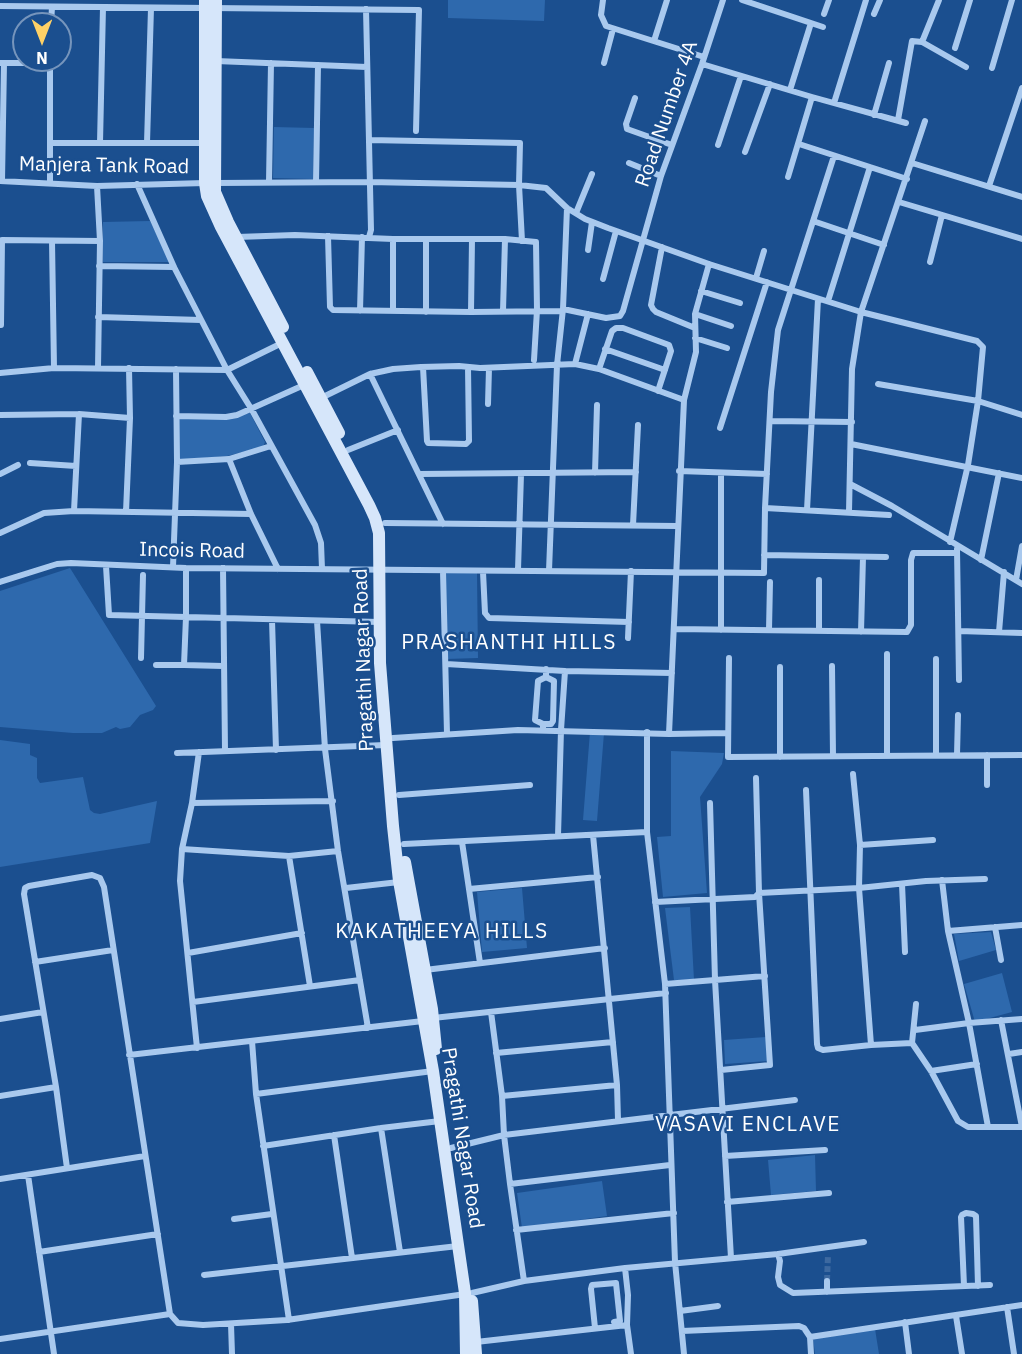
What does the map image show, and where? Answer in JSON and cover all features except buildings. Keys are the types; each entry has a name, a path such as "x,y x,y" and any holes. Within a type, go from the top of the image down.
{"main road":[{"name":"Pragathi Nagar Road","path":"210,4 216,61 210,183 207,196 221,227 375,518 382,569 399,882 428,1020 451,1148 476,1348"},
{"name":"Pragathi Nagar Road","path":"210,4 205,142 210,183 385,523 387,545 382,569 379,622 390,742 399,795 407,874 425,970 433,1071 468,1293 466,1354"}],"street":[{"path":"308,0 308,9"},
{"path":"603,0 602,20 606,26 613,29 654,41 741,76 906,123"},
{"path":"654,41 667,0"},
{"name":"Road Number 4A","path":"588,314 615,318 623,311 661,176 723,0"},
{"path":"742,0 824,27"},
{"path":"766,8 769,0"},
{"path":"824,14 829,0"},
{"path":"834,103 867,0"},
{"path":"874,14 880,0"},
{"path":"922,42 939,0"},
{"path":"955,48 970,0"},
{"path":"992,68 1011,0"},
{"path":"0,6 28,3 52,7 103,7 116,4 151,8 210,4 308,9 419,10 416,131"},
{"path":"52,7 52,12"},
{"path":"100,143 103,7"},
{"path":"147,143 151,8"},
{"path":"360,311 366,237 371,230 366,9"},
{"path":"790,90 811,23"},
{"path":"604,63 613,29"},
{"path":"897,120 912,41 922,42 966,67"},
{"path":"216,61 367,67"},
{"path":"1,181 2,63"},
{"path":"269,182 271,63"},
{"path":"874,115 889,63"},
{"path":"316,182 318,65"},
{"path":"50,72 50,182"},
{"path":"718,145 741,76"},
{"path":"745,152 770,84"},
{"path":"989,186 1022,88"},
{"path":"635,98 626,124 627,129 672,145"},
{"path":"788,177 812,98"},
{"path":"849,512 852,369 861,312 925,121"},
{"path":"369,140 520,142 519,185 522,241"},
{"path":"50,143 205,142"},
{"path":"799,144 907,179"},
{"path":"834,156 778,330 771,392 765,555 886,557"},
{"path":"629,163 661,176"},
{"path":"912,163 1022,197"},
{"path":"828,301 870,167"},
{"path":"576,213 592,174"},
{"name":"Manjera Tank Road","path":"1,181 97,186 369,182 519,185 546,188 567,208 592,222 616,231 818,299 977,341 984,347 978,401"},
{"path":"137,184 174,267 227,370 252,410 315,525 321,543 322,569"},
{"path":"97,186 100,241 98,368"},
{"path":"899,202 1022,239"},
{"path":"549,570 549,525 554,473 557,365 563,310 567,208"},
{"path":"930,262 942,215"},
{"path":"813,221 884,245"},
{"path":"588,250 592,222"},
{"path":"603,279 616,231"},
{"path":"236,237 295,235 393,239 505,239 537,242 534,360"},
{"path":"328,236 330,307 337,310 426,312 563,310 588,314 575,364"},
{"path":"393,239 393,311"},
{"path":"426,239 426,312"},
{"path":"503,311 505,239"},
{"path":"2,325 2,240 100,241"},
{"path":"471,312 472,240"},
{"path":"52,241 54,368"},
{"path":"663,247 651,305 656,312 695,328"},
{"path":"756,278 764,251"},
{"path":"669,734 675,629 679,471 684,400 695,363 695,314 709,264"},
{"path":"99,266 174,267"},
{"path":"720,428 767,282"},
{"path":"701,291 740,303"},
{"path":"807,510 818,299"},
{"path":"695,314 731,326"},
{"path":"99,317 201,320"},
{"path":"599,369 612,331 616,328 623,328 669,345 671,351 658,391"},
{"path":"695,338 727,348"},
{"path":"0,373 54,368 227,370 282,343"},
{"path":"605,349 665,370"},
{"path":"321,398 370,374 393,369 575,364 599,369 684,400"},
{"path":"423,367 428,443 466,444 469,441 468,367"},
{"path":"126,512 130,418 129,368"},
{"path":"488,404 489,368"},
{"path":"173,567 177,462 176,369"},
{"path":"370,374 443,524"},
{"path":"878,384 978,401 1022,415"},
{"path":"176,416 226,417 252,410 304,385"},
{"path":"950,542 968,465 978,401"},
{"path":"595,473 597,405"},
{"path":"0,415 79,414 130,418"},
{"path":"74,512 79,414"},
{"path":"771,421 852,422"},
{"path":"633,525 638,425"},
{"path":"348,450 398,430"},
{"path":"851,444 1022,477"},
{"path":"177,462 229,459 271,446"},
{"path":"229,459 251,514 278,569"},
{"path":"30,463 76,466"},
{"path":"0,474 18,465"},
{"path":"679,471 767,474"},
{"path":"420,474 636,472"},
{"path":"721,473 721,630"},
{"path":"981,560 999,473"},
{"path":"518,570 521,474"},
{"path":"850,484 892,506 950,542 957,549 1019,582 1022,546"},
{"path":"765,508 889,515"},
{"path":"0,533 44,513 251,514"},
{"path":"385,523 677,526"},
{"path":"957,549 959,680"},
{"path":"675,629 907,632 911,626 911,555 916,552 957,549"},
{"name":"Incois Road","path":"0,582 57,564 483,572 549,570 764,573 765,555"},
{"path":"861,632 863,557"},
{"path":"106,566 109,615 379,622"},
{"path":"184,665 186,568"},
{"path":"223,568 225,751"},
{"path":"443,570 447,734"},
{"path":"628,638 631,571"},
{"path":"483,572 485,613 489,618 629,622"},
{"path":"999,632 1004,572"},
{"path":"141,658 143,575"},
{"path":"819,580 819,631"},
{"path":"769,630 770,582"},
{"path":"272,620 276,750"},
{"path":"317,621 325,749 338,851 368,1028"},
{"path":"960,631 1022,633"},
{"path":"887,654 887,756"},
{"path":"729,658 728,757 1022,755"},
{"path":"936,658 936,755"},
{"path":"446,664 546,673 565,670 672,673"},
{"path":"156,665 223,666"},
{"path":"832,666 833,756"},
{"path":"780,667 780,757"},
{"path":"558,836 565,670"},
{"path":"543,727 535,720 537,681 546,673"},
{"path":"543,727 552,721 554,681 546,673"},
{"path":"957,755 958,716"},
{"path":"177,753 325,749 447,734 543,727 561,730 669,734 728,733"},
{"path":"647,732 647,832 666,993 670,1165 675,1262 684,1354"},
{"path":"197,1048 180,881 182,849 192,803 199,752"},
{"path":"987,755 987,785"},
{"path":"853,774 860,845 859,888 871,1045"},
{"path":"721,1070 770,1065 759,893 756,778"},
{"path":"399,795 530,785"},
{"path":"806,790 817,1044 823,1050 912,1043"},
{"path":"192,803 333,801"},
{"path":"710,803 711,898 731,1258"},
{"path":"404,844 647,832"},
{"path":"593,835 614,1042 618,1120"},
{"path":"860,845 933,840"},
{"path":"462,842 480,963"},
{"path":"182,849 289,856 338,851"},
{"path":"289,856 310,986"},
{"path":"67,1168 25,896 26,888 29,886 92,875 103,882 170,1314 178,1323 203,1325 289,1320 468,1293 524,1281 675,1262 778,1254 864,1242"},
{"path":"469,889 598,877"},
{"path":"655,902 755,897 759,893 984,879"},
{"path":"942,880 948,931 969,1023 988,1127"},
{"path":"346,888 399,882"},
{"path":"902,884 906,952"},
{"path":"948,931 1022,925"},
{"path":"994,927 1001,960"},
{"path":"188,953 302,933"},
{"path":"425,970 605,948"},
{"path":"36,962 113,950"},
{"path":"665,984 765,976"},
{"path":"193,1002 360,980"},
{"path":"129,1055 666,993"},
{"path":"916,1004 912,1043 931,1071 958,1120 968,1127 1022,1127 1019,1096 1001,1020"},
{"path":"0,1019 43,1012"},
{"path":"490,1012 524,1281"},
{"path":"915,1030 1022,1019"},
{"path":"252,1041 256,1094 289,1320"},
{"path":"496,1053 614,1042"},
{"path":"1009,1054 1022,1052"},
{"path":"931,1071 976,1064"},
{"path":"256,1094 433,1071"},
{"path":"1012,1074 1022,1072"},
{"path":"502,1096 617,1085"},
{"path":"0,1096 56,1087"},
{"path":"451,1148 504,1135 795,1100"},
{"path":"263,1146 440,1120"},
{"path":"381,1128 400,1252"},
{"path":"334,1135 352,1258"},
{"path":"725,1156 825,1150"},
{"path":"0,1179 145,1156"},
{"path":"510,1184 670,1165"},
{"path":"28,1175 54,1354"},
{"path":"727,1202 829,1193"},
{"path":"516,1230 674,1213"},
{"path":"234,1219 272,1214"},
{"path":"964,1286 961,1218 966,1214 976,1216 978,1286"},
{"path":"39,1252 158,1234"},
{"path":"204,1275 459,1246"},
{"path":"827,1247 828,1256"},
{"path":"778,1254 780,1261 778,1281 782,1287 793,1293 990,1285"},
{"path":"625,1268 625,1321"},
{"path":"827,1281 827,1292"},
{"path":"595,1326 592,1285 616,1283 631,1354"},
{"path":"810,1337 1022,1305"},
{"path":"680,1311 718,1306"},
{"path":"1007,1307 1014,1354"},
{"path":"0,1339 170,1314"},
{"path":"956,1316 962,1354"},
{"path":"476,1348 625,1321"},
{"path":"905,1322 909,1354"},
{"path":"231,1324 232,1354"},
{"path":"682,1331 799,1326 804,1328 810,1337 811,1354"}],"shaded area":[{"path":"448,0 545,0 544,21 448,18"},
{"path":"274,127 314,128 313,179 273,178"},
{"path":"150,221 170,262 103,262 103,222"},
{"path":"250,413 265,442 263,447 227,456 179,460 179,419"},
{"path":"70,568 156,706 153,710 140,715 130,727 120,729 116,727 102,733 0,727 0,591"},
{"path":"446,573 477,573 478,658 446,659"},
{"path":"590,732 604,733 597,821 583,820"},
{"path":"0,740 30,744 30,755 37,758 37,778 40,783 83,777 90,810 94,813 100,814 157,801 150,843 0,867"},
{"path":"671,751 724,753 722,764 700,797 707,893 663,897 657,837 671,836"},
{"path":"522,888 527,948 482,952 477,892"},
{"path":"690,907 694,980 674,980 665,908"},
{"path":"991,932 996,950 959,961 954,934"},
{"path":"1002,973 1012,1012 975,1022 964,984"},
{"path":"766,1037 768,1061 725,1064 724,1040"},
{"path":"815,1155 816,1191 771,1195 768,1160"},
{"path":"602,1181 607,1216 522,1228 517,1193"},
{"path":"875,1329 879,1354 815,1354 813,1338"}],"tunnel":[{"path":"827,1281 828,1255"}],"district":[{"name":"PRASHANTHI HILLS","path":"509,643"},
{"name":"KAKATHEEYA HILLS","path":"442,932"},
{"name":"VASAVI ENCLAVE","path":"748,1125"}]}
